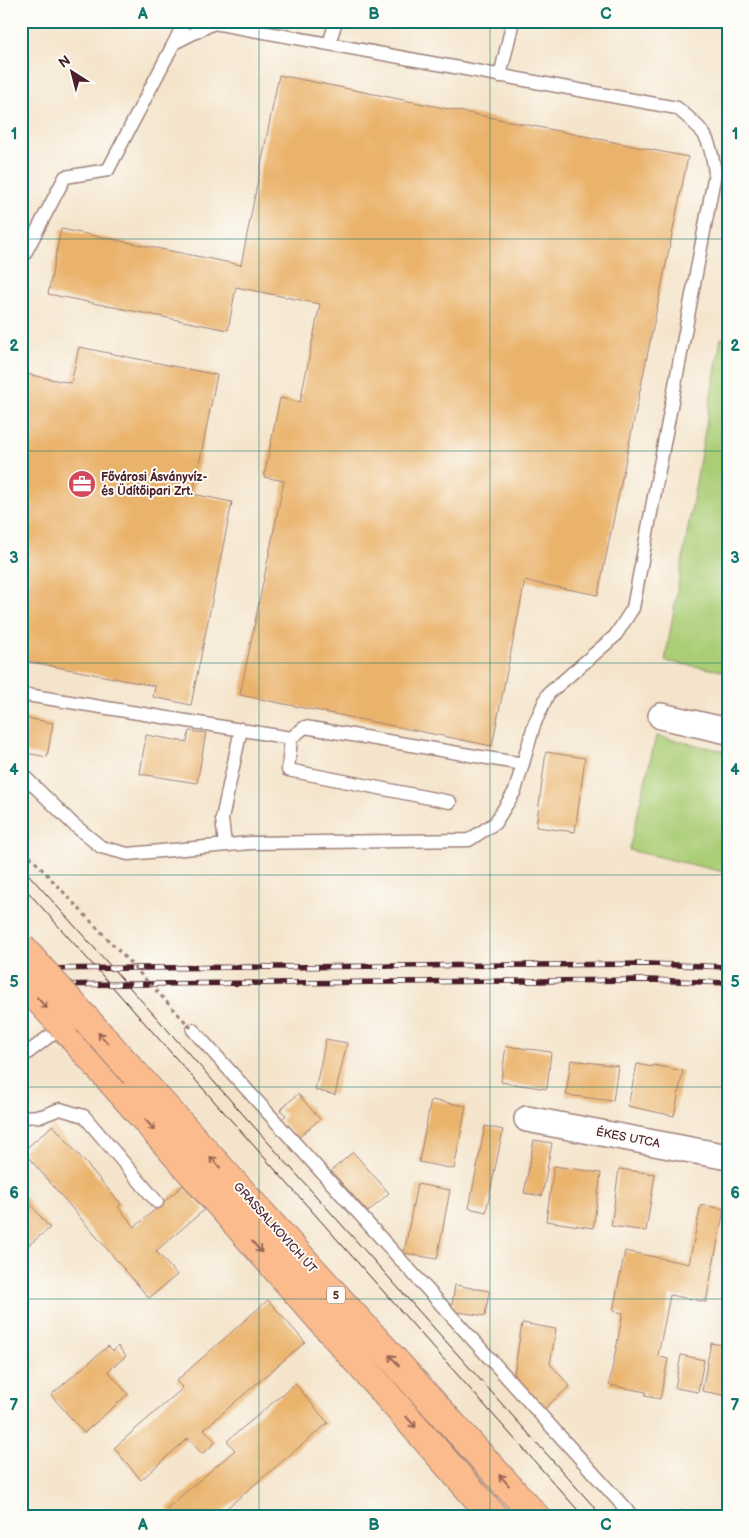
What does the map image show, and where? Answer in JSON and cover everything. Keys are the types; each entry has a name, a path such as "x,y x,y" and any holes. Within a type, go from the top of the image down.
{"main road":[{"name":"5","path":"21,947 71,1019 127,1081"},
{"name":"5","path":"21,980 71,1019"},
{"name":"GRASSALKOVICH ÚT","path":"127,1081 494,1517"},
{"name":"GRASSALKOVICH ÚT","path":"127,1081 536,1517"}],"street":[{"path":"661,716 728,731"},
{"name":"ÉKES UTCA","path":"528,1119 728,1156"}],"lane":[{"path":"21,261 65,177 108,170 185,21"},
{"path":"329,44 336,21"},
{"path":"500,76 513,21"},
{"path":"21,773 73,824 101,846 128,854 225,845 469,840 495,823 515,791 534,726 548,694 614,636 633,608 715,173 712,149 702,129 677,108 214,22 174,43"},
{"path":"21,694 241,728 291,738"},
{"path":"450,802 288,770 291,738 305,727 523,764"},
{"path":"225,845 222,819 241,728"},
{"path":"21,1058 71,1019"},
{"path":"193,1030 633,1517"},
{"path":"21,1116 42,1116 60,1109 84,1116 157,1202"}],"path":[{"path":"23,848 193,1030"}],"green space":[{"path":"721,338 728,339 728,672 665,661"},
{"path":"656,736 728,752 728,873 629,850"}],"building":[{"path":"279,75 688,157 598,595 525,581 492,746 240,695 284,481 264,477 280,398 300,402 320,304 236,287 228,330 48,294 61,229 241,265"},
{"path":"79,347 217,375 193,494 232,502 191,705 153,697 155,686 21,660 21,373 71,383"},
{"path":"21,717 53,723 47,757 21,752"},
{"path":"189,731 206,733 197,783 140,774 146,735 187,742"},
{"path":"546,752 585,758 575,832 536,827"},
{"path":"326,1039 347,1043 335,1095 315,1090"},
{"path":"506,1046 551,1052 547,1089 501,1082"},
{"path":"571,1060 618,1066 613,1101 566,1095"},
{"path":"637,1064 683,1071 674,1116 628,1106"},
{"path":"298,1094 320,1119 297,1139 281,1120 286,1115 280,1110"},
{"path":"431,1100 466,1106 454,1169 419,1162"},
{"path":"53,1125 121,1204 118,1207 135,1227 183,1185 204,1210 156,1251 177,1275 149,1298 23,1151"},
{"path":"485,1126 503,1130 486,1212 469,1208"},
{"path":"534,1140 552,1143 542,1196 524,1193"},
{"path":"353,1152 389,1193 368,1212 331,1171"},
{"path":"554,1166 601,1173 593,1228 546,1221"},
{"path":"619,1169 655,1174 646,1231 611,1226"},
{"path":"417,1184 450,1190 437,1259 404,1253"},
{"path":"21,1193 50,1228 21,1251"},
{"path":"701,1205 724,1209 706,1302 670,1295 658,1356 668,1359 660,1399 645,1396 646,1392 609,1385 623,1313 613,1311 625,1251 689,1264"},
{"path":"455,1285 489,1291 485,1316 451,1311"},
{"path":"268,1300 305,1342 204,1429 216,1442 202,1454 188,1438 141,1480 114,1448 183,1388 176,1381"},
{"path":"522,1323 556,1329 550,1364 570,1386 542,1411 513,1380"},
{"path":"711,1343 728,1346 728,1396 702,1391"},
{"path":"108,1346 113,1351 118,1346 126,1356 108,1371 128,1394 84,1433 51,1395"},
{"path":"681,1355 704,1360 698,1392 675,1388"},
{"path":"295,1384 328,1423 216,1517 174,1517 167,1508 235,1450 227,1441"},
{"path":"682,1510 688,1517 675,1517"}],"tram line":[{"path":"21,866 603,1517"},
{"path":"21,884 584,1517"}],"railway":[{"path":"21,969 650,964 728,967"},
{"path":"21,985 650,980 728,983"}],"place":[{"name":"Fővárosi Ásványvíz- és Üdítőipari Zrt.","path":"82,484"}]}
